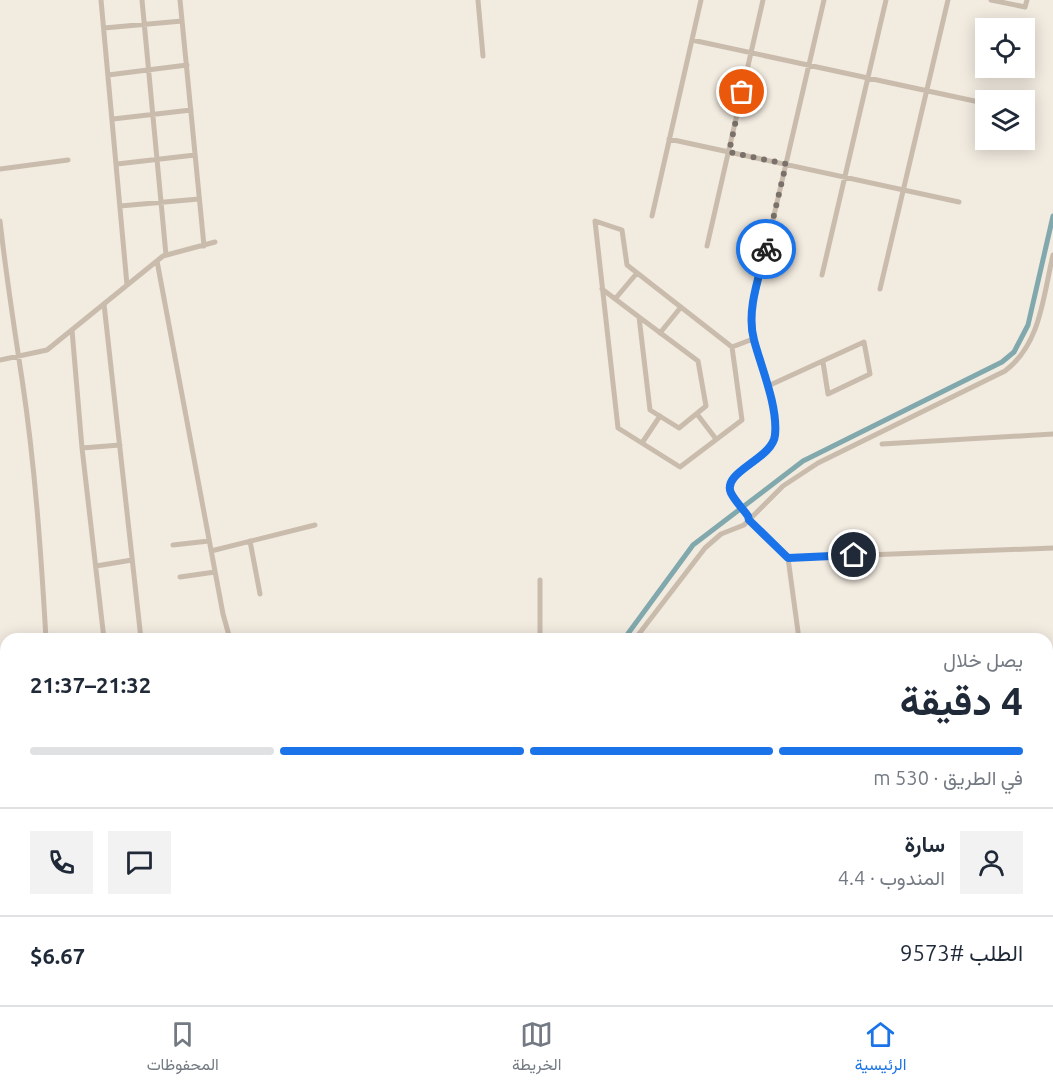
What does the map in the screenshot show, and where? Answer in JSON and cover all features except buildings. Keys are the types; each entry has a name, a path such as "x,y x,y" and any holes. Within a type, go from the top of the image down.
{"street":[{"path":"101,0 128,285"},
{"path":"142,0 166,255"},
{"path":"180,0 204,246"},
{"path":"478,0 483,56"},
{"path":"652,216 701,0"},
{"path":"707,246 763,0"},
{"path":"798,633 788,558 748,518 730,492 730,486 734,476 765,453 774,441 775,425 768,386 753,339 752,310 824,0"},
{"path":"822,275 886,0"},
{"path":"880,289 948,0"},
{"path":"991,0 1025,8 1027,0"},
{"path":"104,27 182,21"},
{"path":"692,40 975,101"},
{"path":"108,75 187,65"},
{"path":"113,119 190,110"},
{"path":"669,139 959,202"},
{"path":"117,164 195,155"},
{"path":"0,169 68,160"},
{"path":"120,206 199,199"},
{"path":"0,221 3,275 18,357 33,464 46,633"},
{"path":"595,221 622,230 627,265 637,273 732,347 742,420 680,466 618,428 595,221"},
{"path":"0,360 47,350 166,255 215,242"},
{"path":"640,633 705,548 721,534 744,525 748,518 774,493 806,470 995,376 1015,363 1034,334 1053,255"},
{"path":"157,261 228,633"},
{"path":"615,299 637,273"},
{"path":"602,289 698,361 706,406 679,428 650,410 639,317"},
{"path":"104,304 140,633"},
{"path":"660,333 681,307"},
{"path":"72,330 82,448 103,633"},
{"path":"732,347 753,339"},
{"path":"768,386 864,342 870,374 828,394 823,362"},
{"path":"697,414 716,439"},
{"path":"642,443 660,416"},
{"path":"882,444 1053,434"},
{"path":"82,448 120,445"},
{"path":"211,551 315,525"},
{"path":"173,545 210,541"},
{"path":"250,542 260,594"},
{"path":"788,558 1053,548"},
{"path":"96,566 132,560"},
{"path":"180,577 215,572"},
{"path":"540,580 540,633"}],"waterway":[{"path":"628,633 693,545 803,461 1002,362 1014,352 1028,325 1053,216"}],"way so far":[{"path":"742,92 729,152 786,164 766,249"}],"route":[{"path":"766,249 752,310 753,339 768,386 775,425 774,441 765,453 734,476 730,492 749,520 788,558 854,555"}]}
